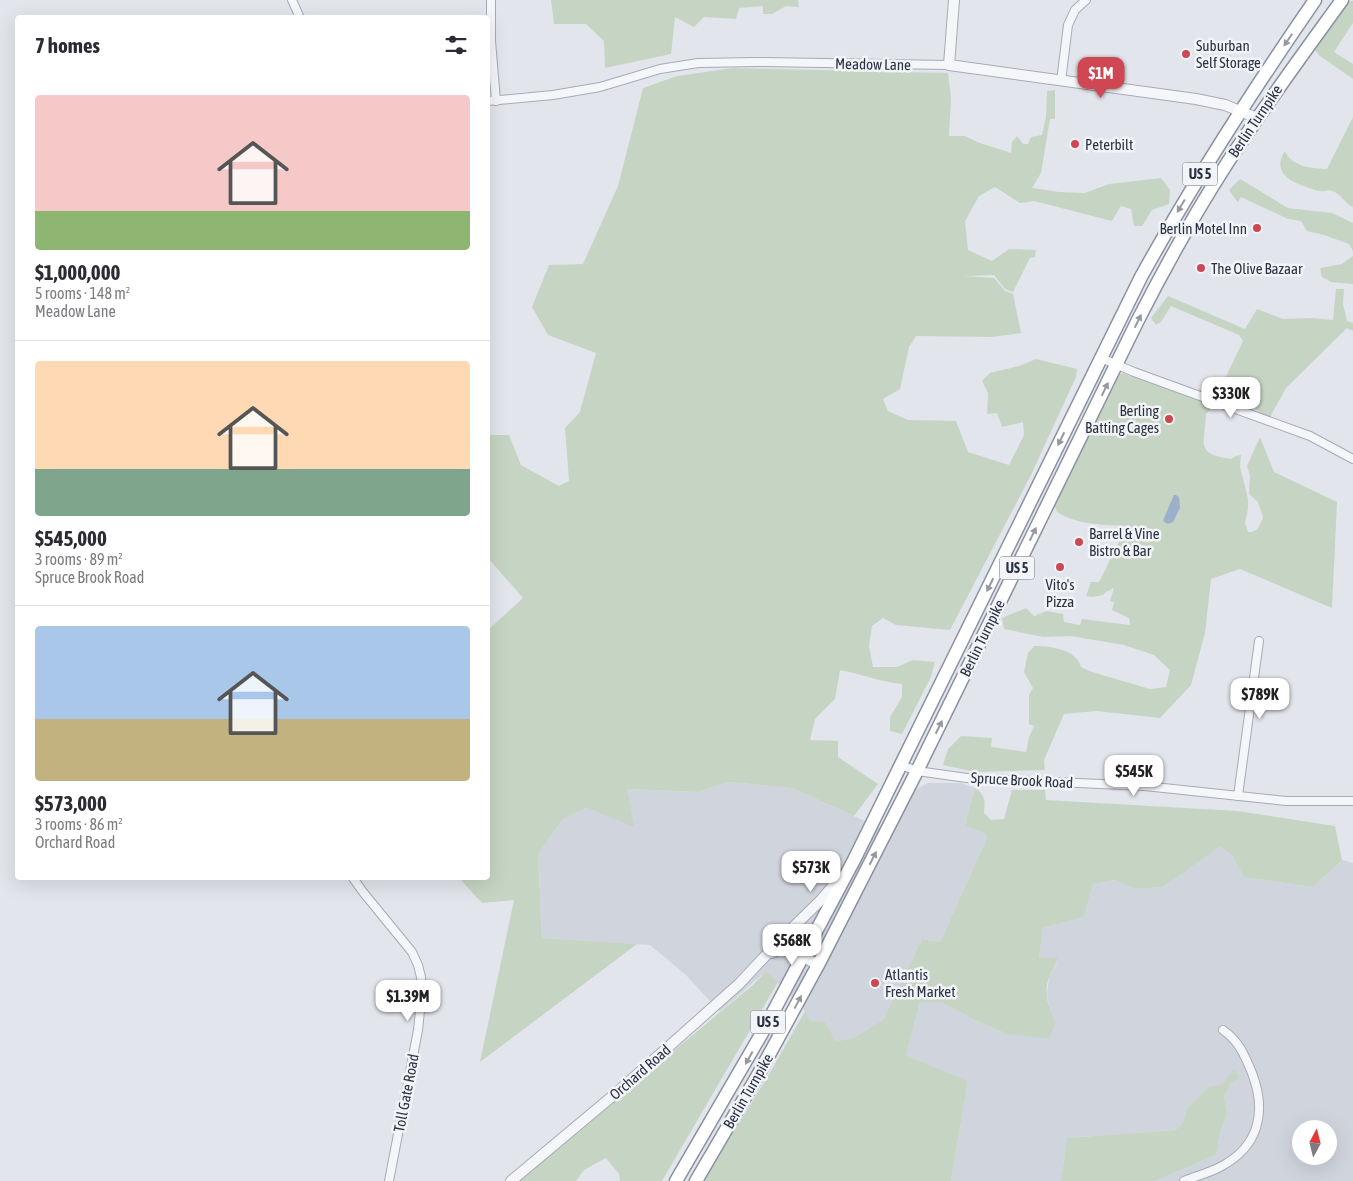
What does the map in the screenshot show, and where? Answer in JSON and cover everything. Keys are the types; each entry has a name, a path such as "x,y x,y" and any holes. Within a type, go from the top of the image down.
{"highway":[{"name":"Berlin Turnpike","path":"676,1181 740,1074 854,860 1101,358 1160,244 1199,176 1240,111 1315,0"},
{"name":"Berlin Turnpike","path":"696,1181 758,1075 818,965 917,771 1156,286 1192,219 1257,118 1342,0"}],"street":[{"path":"292,0 299,15"},
{"path":"491,0 492,101"},
{"path":"949,65 954,0"},
{"path":"1061,81 1068,25 1075,10 1086,0"},
{"name":"Meadow Lane","path":"492,101 600,87 660,69 698,63 949,65 1196,99 1225,105 1257,118"},
{"path":"1101,358 1295,430 1353,459"},
{"path":"1238,796 1260,641"},
{"name":"Spruce Brook Road","path":"901,765 917,771 967,778 1145,786 1286,801 1353,802"},
{"name":"Orchard Road","path":"511,1181 555,1146 739,984 821,900 854,860"},
{"name":"Toll Gate Road","path":"354,880 412,952 421,977 422,991 418,1030 388,1181"},
{"name":"Orchard Road","path":"764,958 777,950 784,950 818,965"},
{"path":"1184,1181 1220,1167 1242,1151 1256,1130 1259,1118 1259,1095 1244,1054 1235,1040 1222,1030"}],"shaded area":[{"path":"729,782 792,788 893,834 916,789 928,783 960,783 975,788 966,826 985,834 987,838 940,942 922,939 883,1020 852,1040 836,1041 825,1022 810,1021 805,1011 766,971 720,1012 686,975 650,945 542,938 538,854 563,819 586,806 627,789 697,792"},
{"path":"1220,845 1232,855 1244,877 1313,887 1342,860 1353,863 1353,1181 1155,1181 1216,1155 1227,1113 1224,1096 1231,1083 1208,1087 1188,1107 1182,1126 1174,1130 1067,1138 1061,1181 951,1181 968,1081 906,1055 920,1002 940,1002 1007,1034 1056,1022 1050,1012 1047,994 1049,977 1058,957 1039,958 1043,928 1084,917 1093,884 1115,880 1134,889 1163,887"}],"green space":[{"path":"551,0 798,0 799,7 786,6 772,14 763,14 763,6 739,8 736,19 704,17 694,27 675,17 671,54 605,68 604,41 586,24 554,24"},
{"path":"1350,1 1353,1 1353,23 1334,52 1353,64 1353,79 1320,56 1315,50"},
{"path":"733,68 948,73 951,98 949,136 965,136 1011,153 1012,142 1017,136 1023,144 1028,144 1031,137 1042,135 1046,117 1047,91 1055,90 1055,119 1050,119 1041,173 1032,188 1085,193 1109,184 1161,178 1170,190 1169,204 1152,210 1142,226 1134,226 1131,209 1121,206 1112,221 1034,201 1020,203 995,187 979,196 965,221 968,250 992,261 1009,249 1036,250 1035,257 1030,258 1013,292 1005,289 994,275 964,276 994,278 1005,291 1013,294 1021,333 991,337 916,336 909,347 900,389 883,399 888,411 908,420 956,421 968,452 1009,465 1024,435 1023,422 1002,427 997,413 987,414 988,393 982,381 990,373 1019,366 1036,359 1077,369 1076,377 1031,475 950,630 896,625 883,618 872,626 869,646 873,667 897,667 913,660 935,662 931,677 902,734 890,731 890,717 902,697 902,684 886,682 840,670 835,699 815,719 810,740 838,741 838,757 878,784 854,816 792,788 729,782 697,792 627,789 634,827 586,807 563,819 538,854 542,938 637,944 480,1062 514,900 482,903 461,880 490,880 490,628 523,598 490,560 490,435 509,435 521,465 559,486 569,481 565,428 580,412 596,353 548,335 532,307 549,265 583,264 618,186 643,88 677,76"},
{"path":"1353,117 1353,207 1335,192 1302,186 1285,176 1280,165 1285,151 1292,160 1303,166 1327,169"},
{"path":"1240,179 1288,208 1332,213 1353,223 1353,251 1349,244 1307,231 1301,221 1288,219 1241,197 1238,202 1229,190"},
{"path":"1353,256 1353,284 1331,282 1322,277 1320,268 1342,264"},
{"path":"1336,289 1344,289 1343,304 1347,321 1353,323 1353,331 1347,328 1286,388 1270,417 1259,412 1250,404 1230,401 1220,389 1243,341 1239,335 1171,306 1161,322 1156,325 1151,318 1168,296 1245,329 1257,309 1283,319 1313,318 1333,320"},
{"path":"1122,373 1210,404 1210,410 1206,414 1204,446 1211,454 1219,457 1231,459 1241,455 1240,467 1248,499 1245,523 1248,532 1256,530 1260,526 1263,517 1258,502 1249,494 1250,476 1247,466 1260,437 1274,472 1337,502 1332,608 1240,569 1211,579 1205,633 1191,685 1160,718 1096,711 1064,714 1044,760 1045,770 975,772 943,765 948,749 961,736 992,738 991,747 1026,752 1029,737 1034,726 1029,724 1029,695 1033,688 1024,672 1028,653 1034,646 1055,648 1069,652 1081,667 1089,671 1150,689 1166,687 1170,670 1154,655 1124,645 1070,636 1043,637 1004,629 1002,618 1026,608 1034,616 1047,611 1063,614 1064,622 1080,625 1082,619 1130,625 1129,618 1112,610 1114,602 1110,601 1114,588 1103,595 1086,596 1091,582 1099,582 1127,526 1091,524 1073,520 1057,512 1054,504 1119,375"},
{"path":"975,788 983,796 984,813 991,820 1004,819 1012,790 1045,790 1046,800 1237,811 1335,826 1342,860 1313,887 1244,877 1232,855 1220,846 1163,887 1134,889 1115,880 1093,884 1084,917 1043,928 1039,958 1058,957 1047,987 1049,1005 1056,1022 1049,1039 1007,1034 940,1002 920,1002 906,1055 968,1081 951,1181 703,1181 767,1078 805,1011 810,1021 825,1022 836,1041 852,1039 883,1020 922,939 940,942 987,838 985,834 966,826"},
{"path":"766,971 778,982 662,1181 620,1181 619,1174 606,1158 584,1170 576,1181 517,1181 753,985"},
{"path":"1234,1069 1239,1078 1231,1083 1224,1096 1227,1113 1216,1155 1155,1181 1061,1181 1067,1138 1175,1130 1182,1125 1188,1107 1208,1087 1223,1084"}],"water":[{"path":"1174,495 1179,497 1180,508 1173,522 1168,524 1163,521"}],"place":[{"name":"Suburban Self Storage","path":"1186,54"},
{"name":"Peterbilt","path":"1075,144"},
{"name":"Berlin Motel Inn","path":"1257,228"},
{"name":"The Olive Bazaar","path":"1201,268"},
{"name":"Berling Batting Cages","path":"1169,419"},
{"name":"Barrel & Vine Bistro & Bar","path":"1079,542"},
{"name":"Vito's Pizza","path":"1060,567"},
{"name":"Atlantis Fresh Market","path":"875,983"}]}
